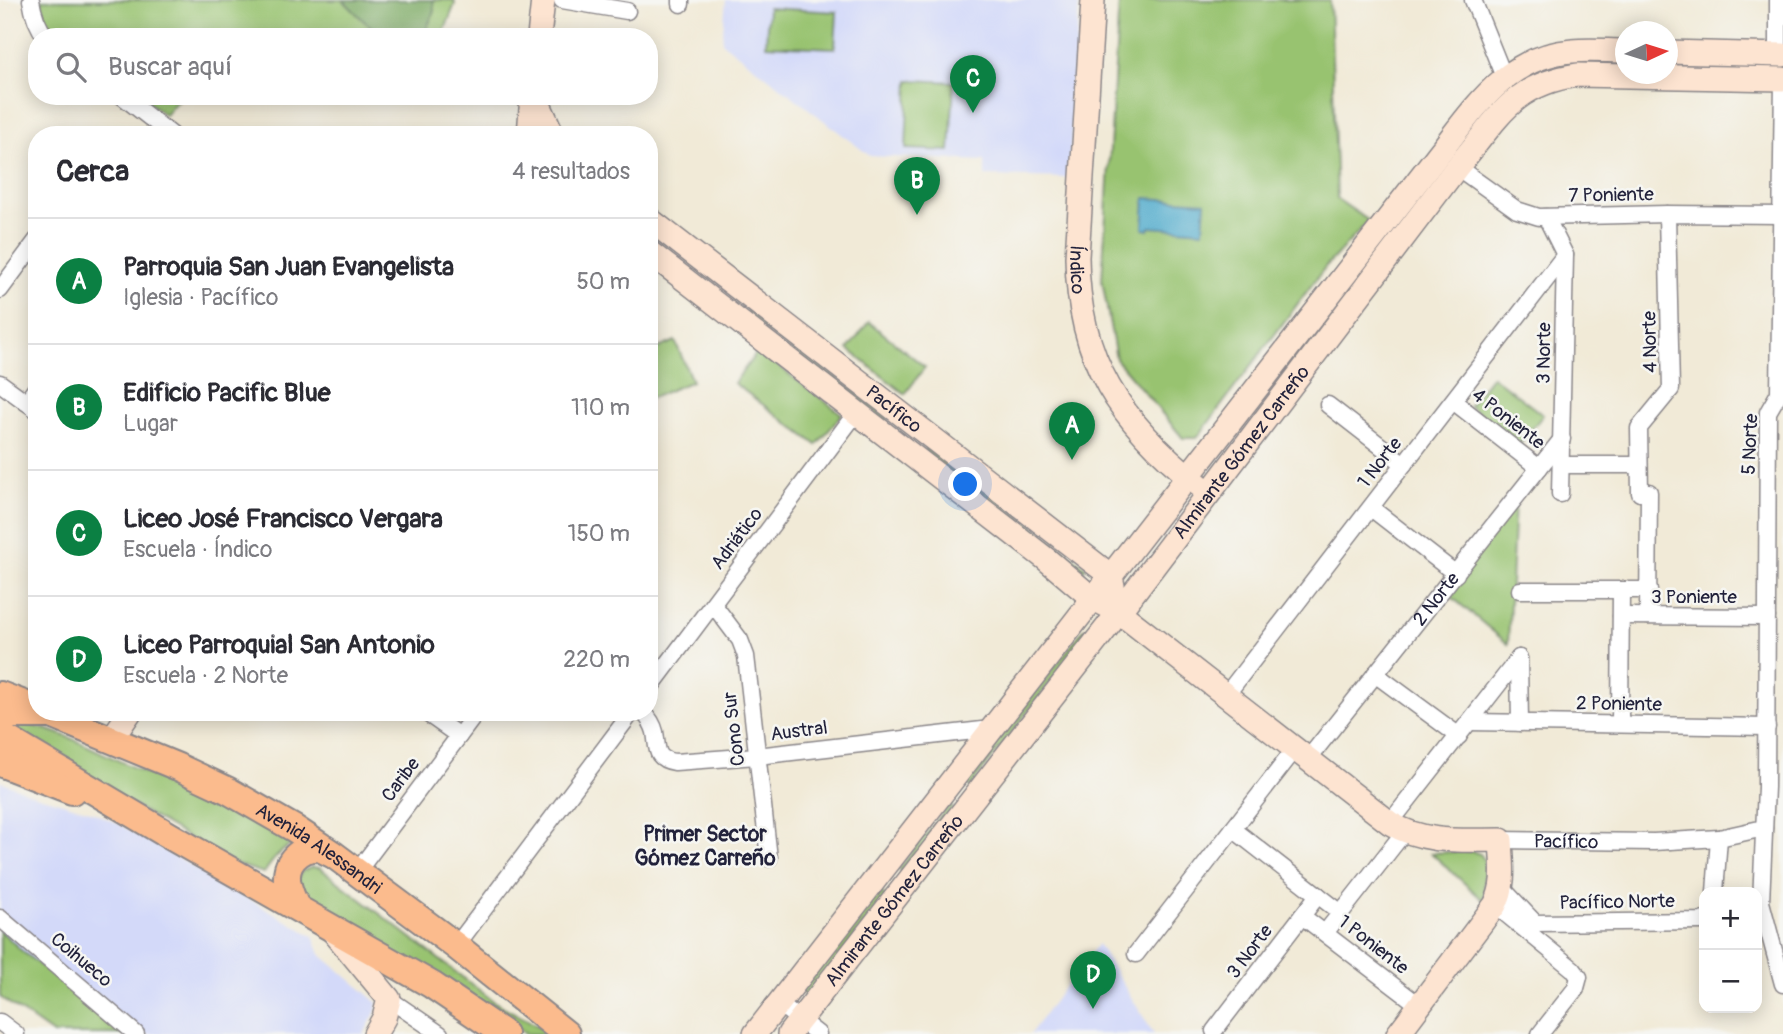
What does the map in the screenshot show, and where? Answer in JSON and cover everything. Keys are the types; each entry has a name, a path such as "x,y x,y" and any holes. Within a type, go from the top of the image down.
{"main road":[{"name":"Avenida Alessandri","path":"0,695 28,706"},
{"path":"0,715 28,713"},
{"name":"Avenida Alessandri","path":"66,721 227,790 295,829 456,946 566,1034"},
{"path":"0,735 432,985 504,1034"},
{"path":"0,763 73,792 94,791"},
{"path":"296,907 286,876 290,863 300,853 314,848 334,855"}],"street":[{"path":"31,0 40,28"},
{"path":"540,28 543,0"},
{"path":"562,0 627,11"},
{"name":"Índico","path":"1093,0 1077,257 1080,305 1092,351 1125,413 1210,493"},
{"path":"1474,0 1504,77"},
{"path":"1678,52 1780,55 1778,0"},
{"name":"Almirante Gómez Carreño","path":"755,1034 1447,143 1492,89 1504,77 1527,63 1555,53 1615,51"},
{"name":"Almirante Gómez Carreño","path":"779,1004 803,1029 905,888 1119,612 1457,167 1508,105 1530,89 1561,78 1593,75 1783,79"},
{"name":"5 Norte","path":"1775,519 1768,412 1781,393 1783,79"},
{"path":"134,105 161,126"},
{"path":"530,126 533,105"},
{"path":"538,105 549,126"},
{"name":"7 Poniente","path":"1457,167 1517,210 1532,216 1781,215"},
{"name":"4 Norte","path":"1648,616 1649,492 1640,493 1639,428 1671,390 1667,214"},
{"name":"3 Norte","path":"1546,217 1565,255 1560,494"},
{"name":"Pacífico","path":"658,226 1111,576"},
{"path":"0,290 28,252"},
{"name":"1 Norte","path":"1226,695 1565,255"},
{"name":"Pacífico","path":"658,259 1093,598 1119,612 1398,827 1434,839 1654,842 1719,838 1764,828"},
{"path":"0,383 28,404"},
{"name":"4 Poniente","path":"1453,401 1539,468"},
{"path":"1328,405 1404,464"},
{"name":"Adriático","path":"658,677 856,413"},
{"name":"2 Norte","path":"1136,954 1233,829 1375,674 1562,439"},
{"path":"1562,466 1639,464"},
{"path":"1371,508 1456,573"},
{"path":"1775,519 1767,617 1767,727 1760,902 1783,984"},
{"path":"1111,576 1119,612"},
{"name":"3 Poniente","path":"1520,590 1648,590"},
{"path":"1620,724 1621,590"},
{"name":"Cono Sur","path":"713,604 740,640 746,656 769,858"},
{"name":"3 Poniente","path":"1621,616 1767,617"},
{"path":"1325,933 1459,736 1519,658 1520,723"},
{"path":"1375,674 1459,736"},
{"path":"111,740 124,721"},
{"path":"437,721 458,737"},
{"name":"Caribe","path":"357,872 470,721"},
{"path":"456,946 625,721"},
{"name":"Austral","path":"649,721 654,729 658,753 665,760 675,762 757,756 991,729"},
{"name":"2 Poniente","path":"1470,722 1767,727"},
{"path":"950,783 972,801"},
{"name":"1 Poniente","path":"1233,829 1340,913"},
{"path":"1716,887 1719,838"},
{"path":"1398,1034 1498,896 1503,868 1501,840"},
{"path":"882,870 905,888"},
{"name":"3 Norte","path":"1214,1031 1318,895"},
{"path":"1498,896 1579,977 1576,988 1541,1034"},
{"name":"Pacífico Norte","path":"1498,896 1535,923 1699,921"},
{"name":"1 Poniente","path":"1302,916 1420,1006"},
{"name":"Coihueco","path":"0,918 136,1034"},
{"path":"327,925 388,999 440,1034"},
{"path":"375,1034 384,1018 388,999"},
{"path":"0,1022 16,1034"}],"shaded area":[{"path":"726,0 1079,0 1069,178 985,176 985,161 870,156 722,42"},
{"path":"0,781 35,795 90,811 117,823 313,936 320,954 377,1002 376,1011 364,1034 128,1034 23,952 0,930"},
{"path":"1098,944 1154,1034 1030,1034 1066,985"}],"green space":[{"path":"41,0 343,0 373,28 53,28 46,18"},
{"path":"343,0 433,0 434,11 427,28 373,28"},
{"path":"433,0 454,0 455,4 446,28 427,28 434,11"},
{"path":"1119,0 1330,0 1337,199 1369,221 1326,266 1197,438 1183,438 1116,359 1102,280"},
{"path":"768,8 837,12 835,48 766,45"},
{"path":"909,80 954,82 950,151 906,149"},
{"path":"152,105 173,105 165,115"},
{"path":"748,310 888,417 884,422 744,314"},
{"path":"869,322 925,367 905,394 848,349"},
{"path":"675,341 692,381 658,395 658,348"},
{"path":"758,351 842,414 817,445 734,383"},
{"path":"1492,376 1543,415 1519,445 1469,406"},
{"path":"930,447 1086,567 1081,573 924,452 925,448"},
{"path":"1515,503 1508,644 1447,593"},
{"path":"1084,629 1088,633 970,787 965,783"},
{"path":"5,722 60,734 146,773 213,795 298,841 279,854 264,873 232,863 42,752"},
{"path":"949,805 953,808 904,873 899,869"},
{"path":"1472,851 1484,859 1484,901 1431,853"},
{"path":"312,867 320,868 496,1003 549,1034 527,1034 489,1014 302,897 294,884 302,871"},
{"path":"880,892 886,896 808,997 800,991"},
{"path":"0,930 23,952 128,1034 53,1034 0,997"}],"water":[{"path":"1145,198 1205,202 1203,231 1150,227 1149,230 1143,229"}],"place":[{"name":"Liceo José Francisco Vergara","path":"973,113"},
{"name":"Edificio Pacific Blue","path":"917,215"},
{"name":"Parroquia San Juan Evangelista","path":"1072,460"},
{"name":"Liceo Parroquial San Antonio","path":"1093,1009"}],"district":[{"name":"Primer Sector Gómez Carreño","path":"705,846"}]}
